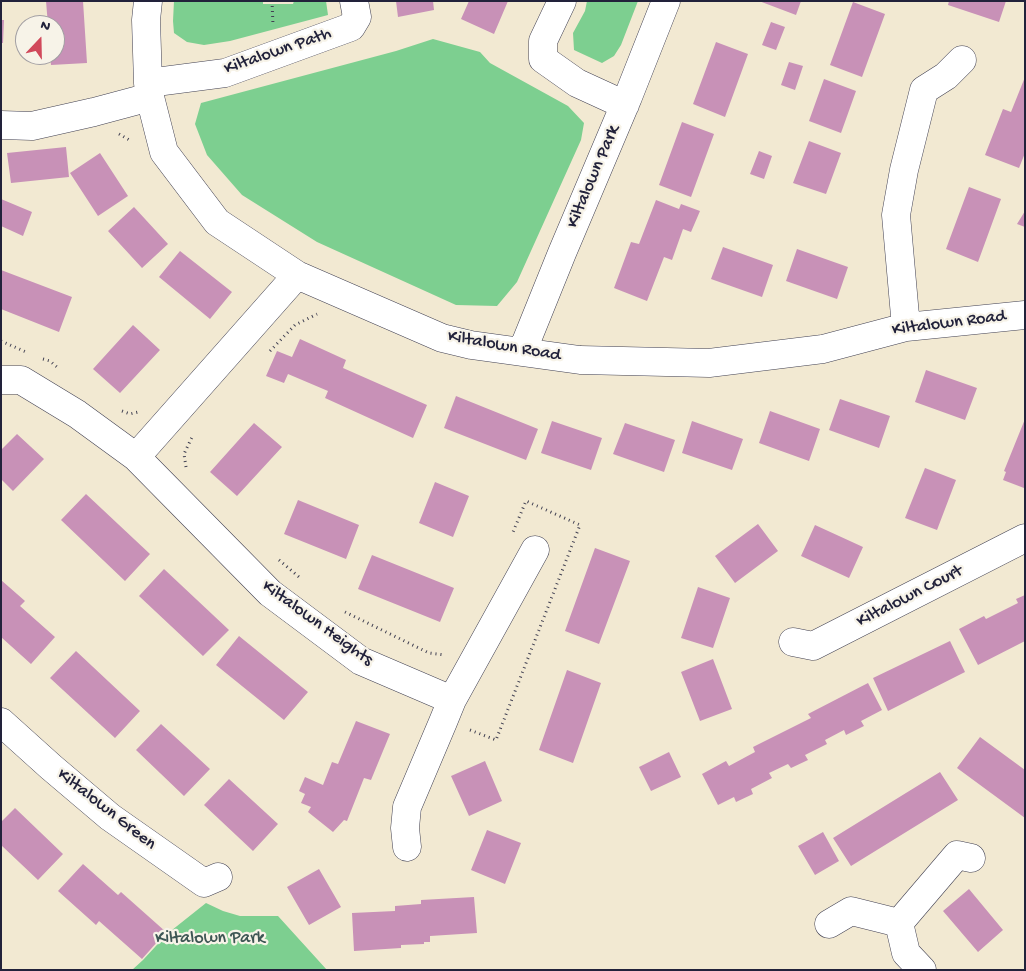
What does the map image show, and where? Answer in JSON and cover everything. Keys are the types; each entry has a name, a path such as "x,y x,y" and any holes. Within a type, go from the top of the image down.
{"street":[{"name":"Kiltalown Road","path":"148,1 146,20 149,90 164,152 217,222 297,275 442,338 471,345 580,360 710,363 823,348 906,327 1025,314"},
{"name":"Kiltalown Path","path":"1,125 32,126 94,112 149,90 225,72 351,27 357,16 354,1"},
{"path":"562,1 543,41 543,59 577,83 625,105"},
{"name":"Kiltalown Park","path":"522,352 625,105 666,1"},
{"path":"906,327 896,215 906,162 924,90 946,76 962,60"},
{"path":"136,457 297,275"},
{"name":"Kiltalown Heights","path":"1,380 22,380 77,414 136,457 270,593 361,661 452,700"},
{"name":"Kiltalown Court","path":"793,642 813,646 1025,538"},
{"path":"407,847 407,807 452,700 535,550"},
{"name":"Kiltalown Green","path":"4,731 110,817 204,883 218,877"},
{"path":"899,923 957,855 971,858"},
{"path":"829,924 851,911 899,923"},
{"path":"899,923 906,953 922,970"}],"path":[{"path":"272,1 273,29"},
{"path":"116,133 130,140 136,147"},
{"path":"269,352 295,325 319,312"},
{"path":"1,341 34,355"},
{"path":"42,358 58,368"},
{"path":"122,410 130,414 145,411"},
{"path":"187,469 184,454 194,432"},
{"path":"463,728 496,740 580,525 526,501 511,536"},
{"path":"272,554 301,579"},
{"path":"337,609 428,653 447,655"}],"green space":[{"path":"174,1 263,1 263,4 293,4 294,1 326,1 328,15 230,41 204,45 187,42 174,33"},
{"path":"587,1 638,1 621,45 614,56 602,63 574,50 573,33 585,11"},
{"path":"433,39 480,52 490,63 568,106 584,123 581,140 517,282 497,306 456,305 317,242 242,195 207,155 195,124 201,103 396,51"},
{"name":"Kiltalown Park","path":"206,903 240,916 278,916 327,970 132,970 167,934"}],"building":[{"path":"46,1 83,1 87,63 65,64 65,15 47,15"},
{"path":"396,1 433,1 434,10 398,17"},
{"path":"469,1 508,1 494,34 461,19"},
{"path":"759,1 801,1 796,15"},
{"path":"949,1 1006,1 999,22 948,5"},
{"path":"853,2 885,14 862,77 830,65"},
{"path":"1,20 4,20 3,43 1,43"},
{"path":"771,22 785,27 776,50 762,45"},
{"path":"716,42 748,54 725,117 693,104"},
{"path":"789,62 803,66 795,90 781,85"},
{"path":"1025,77 1025,153 1019,168 985,155 1003,109 1011,112"},
{"path":"824,79 856,91 841,133 809,121"},
{"path":"682,122 714,134 691,197 659,185"},
{"path":"809,141 841,153 826,194 793,183"},
{"path":"66,147 69,177 11,183 7,153"},
{"path":"759,151 772,156 764,179 750,174"},
{"path":"100,153 128,196 98,216 70,173"},
{"path":"969,187 1001,199 978,262 946,249"},
{"path":"1,199 32,212 23,236 1,226"},
{"path":"656,200 679,209 681,204 700,211 691,232 683,229 672,260 664,257 647,301 614,288 631,242 639,244"},
{"path":"134,207 168,244 142,268 108,231"},
{"path":"1025,211 1025,227 1017,224"},
{"path":"723,247 773,265 762,297 711,279"},
{"path":"797,249 848,267 837,299 786,281"},
{"path":"180,251 232,292 210,319 159,277"},
{"path":"1,270 72,297 59,332 1,309"},
{"path":"133,325 160,350 120,393 93,369"},
{"path":"300,339 346,360 343,368 427,405 413,438 325,398 328,391 288,374 284,383 266,376 277,351 292,357"},
{"path":"926,370 977,388 965,420 915,402"},
{"path":"456,396 538,429 526,460 444,428"},
{"path":"840,399 890,416 879,448 829,430"},
{"path":"770,411 820,429 809,461 759,443"},
{"path":"1025,419 1024,488 1003,480 1006,472 1004,471"},
{"path":"552,421 602,438 591,470 541,453"},
{"path":"692,421 743,439 732,470 682,453"},
{"path":"254,423 282,447 237,496 210,472"},
{"path":"625,423 675,440 664,472 613,454"},
{"path":"17,434 44,459 13,491 1,479 1,450"},
{"path":"925,468 956,480 937,530 905,518"},
{"path":"435,482 469,496 453,537 419,523"},
{"path":"86,494 150,554 125,581 61,520"},
{"path":"298,500 359,525 346,559 284,534"},
{"path":"758,524 778,551 735,583 715,556"},
{"path":"815,525 863,547 849,578 801,556"},
{"path":"595,548 630,561 599,644 565,631"},
{"path":"372,555 454,588 440,622 358,589"},
{"path":"164,569 229,630 203,656 139,596"},
{"path":"1,580 25,601 20,606 55,637 31,664 1,637"},
{"path":"698,587 730,598 713,648 681,638"},
{"path":"1025,595 1025,641 978,665 959,629 984,616 986,619 1018,603 1016,599"},
{"path":"239,636 308,692 284,720 216,665"},
{"path":"950,641 965,672 888,711 873,678"},
{"path":"76,651 140,711 115,738 50,678"},
{"path":"713,659 732,709 700,721 681,672"},
{"path":"567,670 601,683 573,763 539,750"},
{"path":"868,683 882,710 861,721 864,726 846,735 844,730 825,740 827,744 805,755 808,760 791,768 788,764 769,773 772,778 751,789 753,794 736,802 734,797 718,805 702,774 726,761 729,766 755,752 753,747 811,718 808,714"},
{"path":"356,721 390,734 371,780 364,778 347,821 344,820 333,832 308,812 311,807 301,803 305,794 299,791 305,777 323,785 332,762 338,764"},
{"path":"161,724 210,769 184,796 136,750"},
{"path":"980,737 1025,770 1025,818 957,768"},
{"path":"669,752 681,777 651,791 639,767"},
{"path":"485,761 502,801 469,816 451,776"},
{"path":"940,772 958,800 851,866 833,838"},
{"path":"229,779 278,824 253,851 204,805"},
{"path":"15,808 63,854 38,880 1,845 1,822"},
{"path":"487,830 521,843 505,884 471,870"},
{"path":"823,832 839,861 815,875 798,846"},
{"path":"83,864 118,895 121,892 166,932 142,959 99,921 96,925 58,891"},
{"path":"319,869 341,907 309,925 287,887"},
{"path":"969,889 1003,930 978,952 943,911"},
{"path":"474,897 477,933 430,936 430,942 401,945 401,948 354,951 352,913 395,911 395,906 421,904 421,900"}]}
